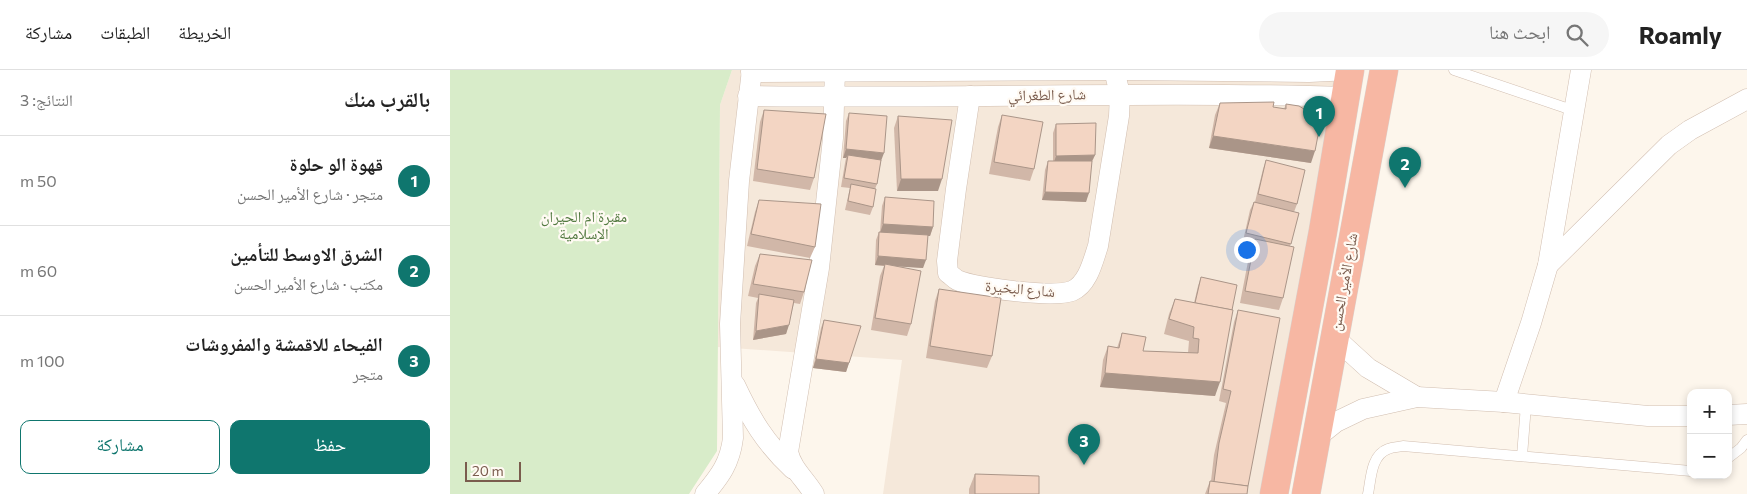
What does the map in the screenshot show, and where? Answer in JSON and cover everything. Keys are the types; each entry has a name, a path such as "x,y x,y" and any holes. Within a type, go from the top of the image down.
{"highway":[{"name":"شارع الأمير الحسن","path":"1274,494 1350,70"},
{"name":"شارع الأمير الحسن","path":"1306,494 1384,70"}],"street":[{"name":"شارع الطغرائي","path":"751,71 1110,70"},
{"name":"شارع البخيرة","path":"970,96 947,261 948,273 956,279 972,284 1053,294 1072,291 1084,280 1098,246 1117,135 1120,94 1114,70"},
{"path":"1119,70 1309,72 1350,70"},
{"path":"1504,402 1531,324 1548,265 1581,70"},
{"path":"705,494 720,476 732,450 730,324 739,181 751,71"},
{"path":"796,472 790,460 789,446 819,268 832,155 835,71"},
{"name":"شارع الطغرائي","path":"748,96 1120,94 1346,97"},
{"path":"1548,265 1669,145 1690,130 1747,99"},
{"path":"1334,337 1368,368 1417,397"},
{"path":"731,377 759,431 775,452 808,484 814,494"},
{"path":"1316,438 1336,422 1363,409 1417,397 1504,402 1648,416 1687,416"},
{"path":"1732,415 1747,414"}],"lane":[{"path":"1454,70 1575,111"},
{"path":"1522,456 1526,405"},
{"path":"1732,455 1747,440"},
{"path":"1368,494 1372,471 1377,457 1387,449 1404,446 1687,471"}],"shaded area":[{"path":"732,70 1342,70 1264,494 883,494 902,360 718,347 720,105"}],"green space":[{"name":"مقبرة ام الحيران الإسلامية","path":"450,70 732,70 720,105 717,451 689,494 450,494"}],"building":[{"path":"1274,102 1273,107 1286,109 1286,104 1299,106 1309,112 1316,120 1319,130 1315,151 1213,136 1220,103"},
{"path":"764,110 826,114 814,178 757,169"},
{"path":"849,113 887,116 884,153 846,149"},
{"path":"1002,115 1043,122 1034,169 994,162"},
{"path":"898,116 952,120 942,179 901,179"},
{"path":"1096,123 1095,155 1056,156 1056,124"},
{"path":"848,155 881,160 877,184 844,178"},
{"path":"1266,160 1305,170 1297,204 1258,194"},
{"path":"1048,161 1092,161 1089,193 1045,192"},
{"path":"851,184 876,189 873,207 848,201"},
{"path":"885,197 934,201 933,227 883,224"},
{"path":"759,200 821,204 815,247 751,234"},
{"path":"1254,202 1299,213 1291,244 1246,233"},
{"path":"879,232 928,235 926,260 878,256"},
{"path":"1255,239 1294,247 1283,298 1245,291"},
{"path":"760,254 812,260 804,292 753,284"},
{"path":"885,264 921,271 911,324 875,318"},
{"path":"1201,277 1237,285 1232,310 1195,303"},
{"path":"939,289 1001,298 992,356 930,346"},
{"path":"759,294 794,300 789,325 756,331"},
{"path":"1175,299 1233,310 1220,382 1105,373 1108,346 1119,348 1122,333 1146,337 1143,351 1198,353 1199,339 1193,338 1194,327 1169,319"},
{"path":"1238,310 1280,318 1248,486 1214,482 1219,443 1231,391 1223,389"},
{"path":"824,320 861,326 849,363 816,359"},
{"path":"975,474 1039,476 1039,494 975,494"},
{"path":"1210,481 1248,486 1247,494 1208,494"}],"place":[{"name":"قهوة الو حلوة","path":"1319,137"},
{"name":"الشرق الاوسط للتأمين","path":"1405,188"},
{"name":"الفيحاء للاقمشة والمفروشات","path":"1084,465"}]}
